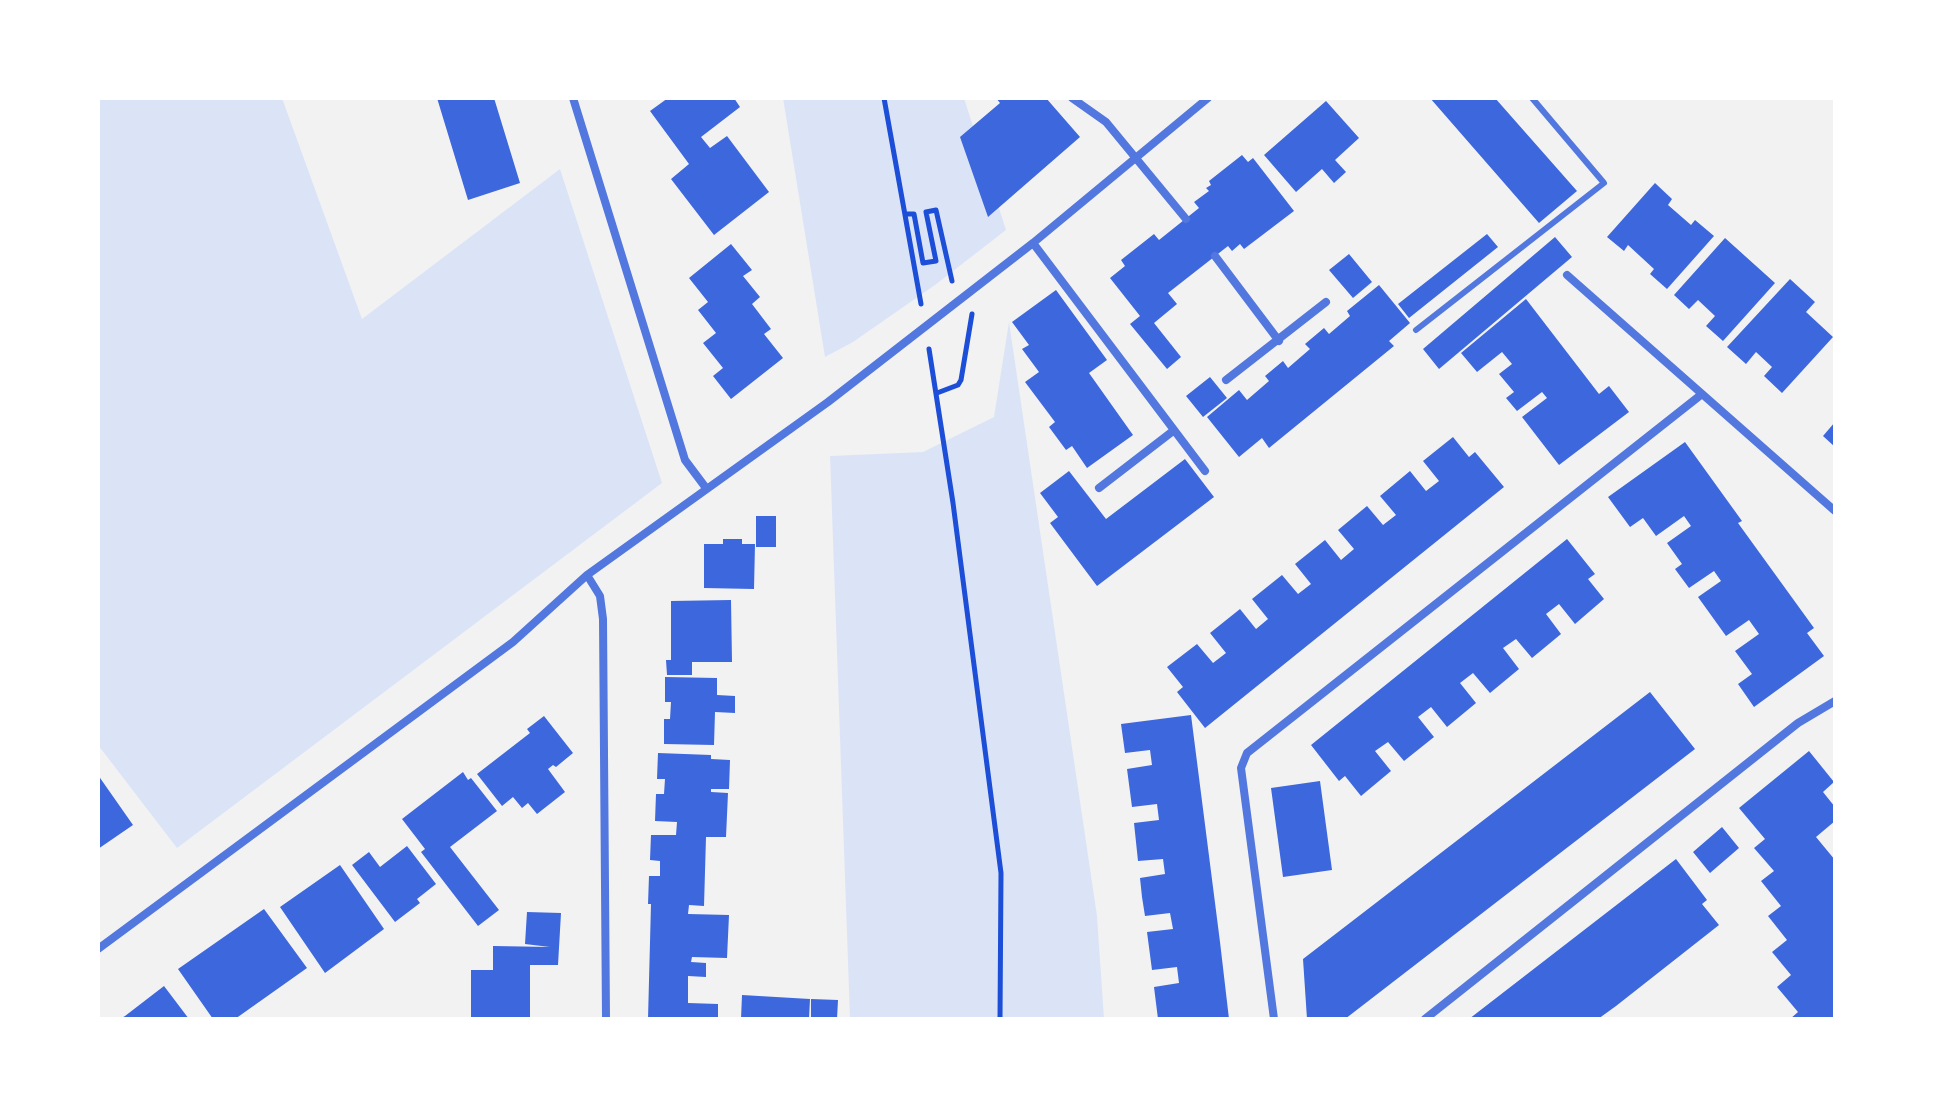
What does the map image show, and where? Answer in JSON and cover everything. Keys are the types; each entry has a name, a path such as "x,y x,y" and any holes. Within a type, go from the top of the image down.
{"street":[{"path":"573,98 685,460 706,488"},
{"path":"1072,98 1106,122 1186,219"},
{"path":"98,949 513,642 587,575 828,402 1033,243 1208,98"},
{"path":"1033,243 1205,471"},
{"path":"1215,256 1279,341"},
{"path":"1567,275 1835,511"},
{"path":"1226,380 1326,302"},
{"path":"1274,1019 1241,768 1247,753 1702,394"},
{"path":"1099,488 1173,431"},
{"path":"587,575 600,596 603,619 606,1019"},
{"path":"1425,1019 1798,723 1835,701"}],"lane":[{"path":"1416,330 1604,183 1532,98"}],"path":[{"path":"884,98 917,275"},
{"path":"906,214 914,214 923,263 936,261 926,212 936,210 956,301"},
{"path":"937,393 958,385 961,380 972,313"},
{"path":"929,350 1001,873 1000,1019"}],"shaded area":[{"path":"98,98 282,98 362,319 560,169 662,483 177,848 98,745"},
{"path":"783,98 964,98 1006,230 935,285 853,342 825,357"},
{"path":"1009,322 1097,916 1104,1019 850,1019 830,456 923,452 994,417"}],"building":[{"path":"437,98 494,98 520,183 468,200"},
{"path":"668,98 734,98 740,107 701,137 710,148 727,136 769,192 714,235 671,179 689,164 650,111"},
{"path":"996,98 1046,98 1080,137 988,217 960,137 1000,103"},
{"path":"1430,98 1495,98 1577,191 1539,223"},
{"path":"1326,101 1359,138 1335,160 1346,172 1334,183 1322,169 1296,192 1264,155"},
{"path":"1242,155 1248,162 1253,158 1294,211 1244,249 1240,244 1232,251 1228,246 1168,293 1177,304 1154,323 1181,357 1167,369 1130,324 1140,316 1110,278 1125,266 1121,260 1154,234 1159,240 1199,208 1194,202 1209,191 1206,188 1211,185 1209,181"},
{"path":"1655,183 1672,199 1668,205 1691,225 1695,220 1714,236 1667,289 1650,274 1654,269 1628,245 1624,251 1607,237"},
{"path":"1487,234 1498,247 1409,318 1398,304"},
{"path":"1555,237 1572,257 1439,369 1423,349"},
{"path":"1725,238 1775,283 1723,341 1706,326 1715,316 1698,300 1689,309 1674,295"},
{"path":"731,244 752,270 743,276 760,297 752,304 771,329 764,334 783,358 731,399 713,376 723,368 703,343 716,333 698,310 708,302 689,278"},
{"path":"1349,254 1372,282 1353,298 1329,270"},
{"path":"1790,279 1815,302 1806,312 1833,337 1782,393 1764,376 1772,367 1756,352 1746,364 1727,347"},
{"path":"1379,285 1410,323 1389,341 1394,346 1269,448 1262,438 1239,457 1207,417 1239,390 1247,400 1269,381 1265,376 1283,361 1288,368 1310,349 1305,344 1324,328 1329,334 1350,316 1347,311"},
{"path":"1056,290 1107,360 1089,373 1133,435 1087,468 1072,446 1066,450 1049,427 1055,422 1025,382 1039,372 1022,349 1029,345 1012,322"},
{"path":"1526,299 1599,394 1609,386 1629,412 1559,465 1522,417 1547,398 1542,392 1517,411 1506,398 1514,392 1499,374 1512,364 1502,352 1477,372 1461,353"},
{"path":"1210,377 1227,398 1203,417 1186,396"},
{"path":"1835,422 1835,447 1823,436"},
{"path":"1453,437 1469,457 1475,452 1504,487 1205,728 1177,692 1183,687 1167,667 1197,644 1213,663 1226,653 1210,633 1240,609 1256,629 1268,619 1252,599 1282,575 1298,594 1311,584 1295,564 1325,540 1341,560 1354,549 1338,530 1367,506 1383,525 1396,515 1380,496 1410,471 1426,491 1439,481 1423,461"},
{"path":"1685,442 1742,521 1738,523 1814,628 1807,633 1824,656 1754,707 1738,684 1752,674 1735,651 1759,634 1749,620 1726,636 1698,597 1721,581 1714,571 1689,588 1675,569 1682,564 1667,543 1691,526 1684,516 1656,536 1643,518 1630,527 1608,497"},
{"path":"1185,459 1214,497 1097,586 1050,523 1058,517 1040,493 1069,471 1106,519"},
{"path":"756,516 776,516 776,547 756,547"},
{"path":"723,539 742,539 742,544 755,544 754,589 704,588 704,544 723,544"},
{"path":"1567,539 1595,574 1588,579 1604,599 1575,624 1559,604 1546,614 1561,634 1532,658 1516,639 1503,648 1519,669 1490,693 1473,673 1460,683 1476,703 1447,727 1431,707 1418,717 1434,737 1404,761 1388,742 1375,751 1391,771 1361,796 1345,776 1339,781 1311,745"},
{"path":"731,600 732,662 692,662 692,675 667,675 666,660 671,660 671,601"},
{"path":"665,677 717,678 717,695 735,696 735,713 715,712 714,745 664,744 664,719 670,719 671,702 665,702"},
{"path":"1650,692 1695,749 1345,1019 1307,1019 1303,959"},
{"path":"1191,715 1229,1019 1158,1019 1154,987 1179,983 1177,967 1152,970 1147,932 1173,929 1170,913 1145,916 1142,897 1140,878 1165,874 1163,859 1138,861 1134,823 1159,820 1157,804 1132,807 1127,769 1152,765 1150,750 1125,753 1121,724"},
{"path":"544,716 573,753 556,767 553,765 548,769 565,792 537,814 528,803 522,808 513,797 502,806 477,774 530,733 527,729"},
{"path":"1809,751 1834,782 1823,792 1835,807 1835,821 1816,837 1835,860 1835,1019 1790,1019 1798,1012 1777,987 1791,975 1772,952 1787,940 1768,916 1781,906 1761,881 1774,871 1754,848 1765,839 1739,808"},
{"path":"658,753 711,755 711,759 730,760 729,789 711,789 711,792 728,793 726,837 706,837 704,906 689,905 688,914 729,915 727,958 692,957 691,962 706,963 706,977 688,976 688,1003 718,1004 718,1019 648,1019 649,876 660,876 660,861 650,860 651,835 676,835 677,822 655,821 656,794 664,794 665,779 657,779"},
{"path":"463,772 497,811 450,847 499,910 478,926 421,852 425,849 402,819"},
{"path":"98,775 133,825 98,849"},
{"path":"1320,781 1332,870 1283,877 1271,788"},
{"path":"1722,827 1739,848 1710,873 1693,852"},
{"path":"407,846 436,884 417,899 420,903 395,922 352,865 369,852 380,867"},
{"path":"1676,859 1707,900 1702,904 1719,925 1616,1006 1598,1019 1469,1019"},
{"path":"340,865 384,929 325,973 280,907"},
{"path":"264,909 307,968 235,1019 213,1019 178,969"},
{"path":"527,912 561,913 558,965 530,965 530,1019 471,1019 471,970 493,970 493,946 550,947 525,944"},
{"path":"164,986 189,1019 120,1019 125,1016"},
{"path":"742,995 810,999 809,1019 741,1019"},
{"path":"811,999 838,1000 837,1019 811,1019"}]}
